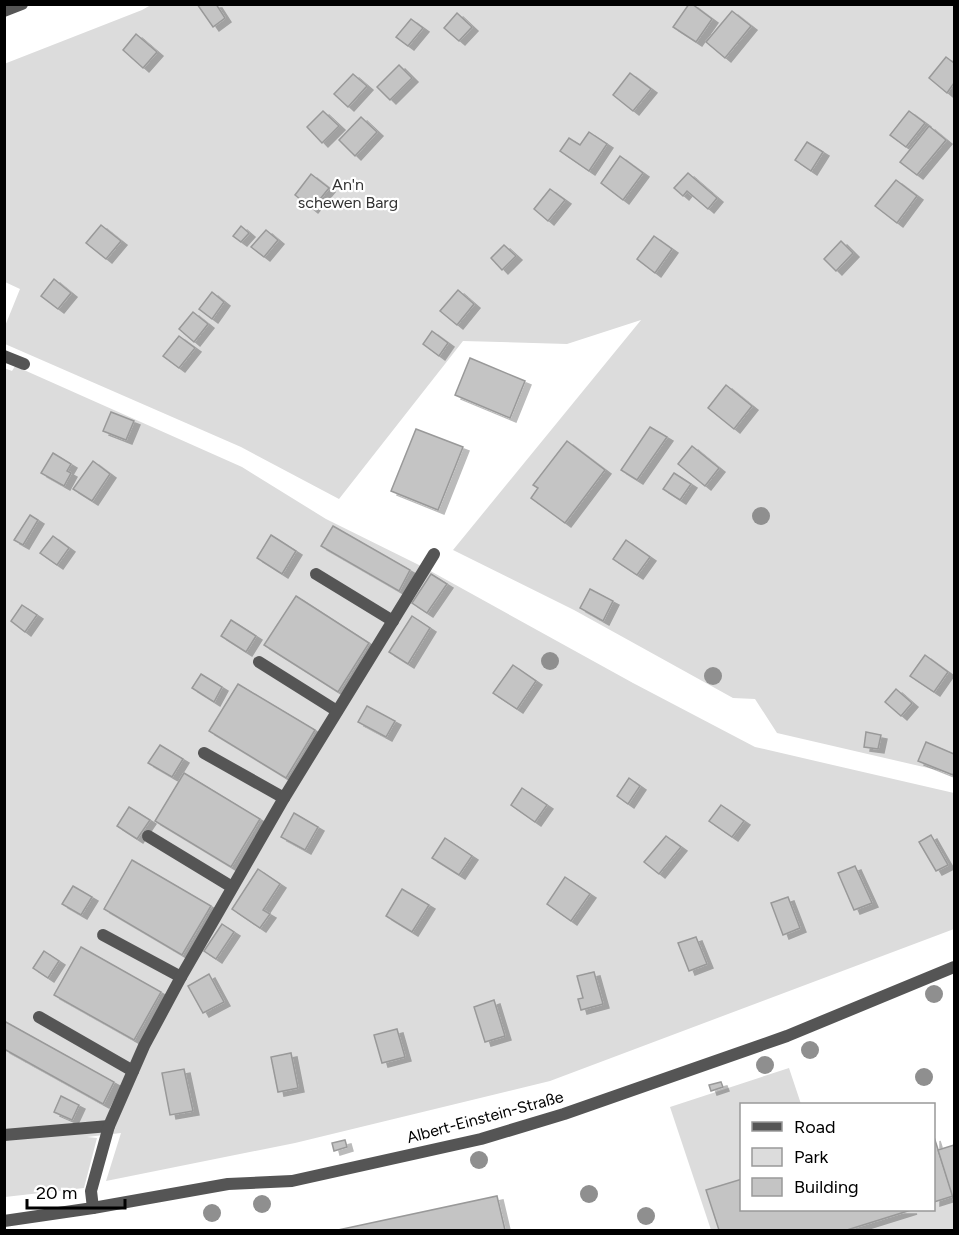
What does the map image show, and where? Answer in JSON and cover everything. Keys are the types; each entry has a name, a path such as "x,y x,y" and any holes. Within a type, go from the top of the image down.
{"street":[{"path":"4,11 22,4"},
{"path":"4,356 24,364"},
{"path":"93,1208 91,1191 109,1126 144,1046 284,798 434,554"},
{"path":"316,574 393,621"},
{"path":"259,662 337,711"},
{"path":"204,753 284,798"},
{"path":"148,836 232,887"},
{"path":"103,935 181,977"},
{"name":"Albert-Einstein-Straße","path":"4,1221 228,1184 292,1181 481,1138 564,1114 787,1036 954,967"},
{"path":"39,1017 133,1071"},
{"path":"4,1135 109,1126"}],"green space":[{"name":"An'n schewen Barg","path":"151,5 954,5 954,774 777,733 755,699 733,698 574,610 453,550 641,320 567,344 463,341 339,499 241,447 5,344 5,326 20,289 5,282 4,64"},
{"path":"15,366 242,467 326,519 425,568 633,683 755,747 954,793 954,929 550,1081 295,1143 106,1181 121,1133 87,1137 97,1138 84,1188 5,1197 4,368 12,371"},
{"path":"789,1068 801,1103 740,1103 740,1179 707,1191 719,1230 711,1230 670,1107"},
{"path":"953,1196 954,1230 847,1230 908,1211 935,1211 935,1202"}],"building":[{"path":"197,4 216,4 225,18 213,27"},
{"path":"689,4 712,19 696,42 673,27"},
{"path":"732,11 751,26 725,58 706,42"},
{"path":"457,13 472,27 459,41 444,28"},
{"path":"411,19 423,28 408,46 396,37"},
{"path":"136,34 157,52 143,68 123,50"},
{"path":"946,57 954,63 954,83 947,93 929,78"},
{"path":"399,65 412,78 390,100 377,87"},
{"path":"630,73 651,89 633,111 613,95"},
{"path":"353,74 367,86 348,107 334,94"},
{"path":"323,111 339,126 322,143 307,127"},
{"path":"909,111 925,123 906,147 890,135"},
{"path":"361,117 377,132 355,156 339,140"},
{"path":"929,126 946,140 917,175 900,162"},
{"path":"589,132 607,144 589,171 560,151 569,138 580,145"},
{"path":"807,142 823,152 811,171 795,160"},
{"path":"620,156 643,173 623,200 601,183"},
{"path":"688,173 717,198 708,209 687,191 683,196 674,188"},
{"path":"311,174 329,188 312,209 295,195"},
{"path":"896,180 917,196 897,223 875,206"},
{"path":"550,189 565,200 548,221 534,209"},
{"path":"101,225 121,241 106,259 86,243"},
{"path":"241,226 249,233 241,242 233,236"},
{"path":"266,230 278,240 264,257 251,247"},
{"path":"654,236 672,249 655,273 637,259"},
{"path":"841,241 853,253 836,271 824,259"},
{"path":"504,245 516,256 502,270 491,258"},
{"path":"54,279 71,293 58,309 41,296"},
{"path":"458,290 474,304 457,325 440,311"},
{"path":"212,292 224,302 212,319 199,309"},
{"path":"193,312 208,324 194,342 179,329"},
{"path":"432,331 448,343 439,356 423,344"},
{"path":"179,336 195,348 179,368 163,356"},
{"path":"470,358 525,381 510,418 455,395"},
{"path":"726,385 752,406 734,429 708,408"},
{"path":"111,412 134,421 126,440 103,431"},
{"path":"650,427 667,437 637,480 621,470"},
{"path":"416,429 463,447 438,510 391,491"},
{"path":"567,441 605,470 565,523 531,498 538,488 533,485"},
{"path":"692,446 719,468 705,486 678,464"},
{"path":"53,453 71,464 67,471 71,473 64,486 41,473"},
{"path":"93,461 110,474 92,501 73,489"},
{"path":"674,473 691,484 680,500 663,489"},
{"path":"30,515 38,520 23,545 14,540"},
{"path":"333,526 410,570 399,591 321,546"},
{"path":"271,535 296,551 282,574 257,558"},
{"path":"53,536 69,548 57,565 40,553"},
{"path":"626,540 650,557 637,575 613,559"},
{"path":"431,574 447,584 427,613 412,603"},
{"path":"590,589 613,601 603,621 580,608"},
{"path":"296,596 369,643 338,692 264,645"},
{"path":"22,605 37,615 25,632 11,621"},
{"path":"412,616 430,628 408,664 389,652"},
{"path":"231,620 256,636 246,652 221,636"},
{"path":"925,655 948,672 934,692 910,676"},
{"path":"513,665 536,681 517,709 493,693"},
{"path":"201,674 222,687 214,702 192,688"},
{"path":"238,684 315,730 286,778 209,731"},
{"path":"896,689 912,703 901,716 885,702"},
{"path":"367,706 395,721 386,737 358,722"},
{"path":"866,732 881,735 878,749 864,747"},
{"path":"926,742 954,754 953,775 918,761"},
{"path":"160,745 183,759 172,777 148,763"},
{"path":"184,773 260,819 231,867 155,821"},
{"path":"629,778 640,786 628,804 617,796"},
{"path":"522,788 547,805 535,822 511,805"},
{"path":"721,805 744,821 732,837 709,821"},
{"path":"129,807 150,820 137,839 117,826"},
{"path":"294,813 318,827 305,850 281,837"},
{"path":"931,835 948,865 936,871 919,842"},
{"path":"666,836 681,847 659,874 644,862"},
{"path":"445,838 472,856 459,875 432,858"},
{"path":"132,860 211,906 182,955 104,909"},
{"path":"855,866 872,903 854,910 838,873"},
{"path":"258,869 280,884 263,910 270,914 260,928 232,909"},
{"path":"565,877 590,894 571,921 547,904"},
{"path":"73,886 92,897 81,915 62,904"},
{"path":"402,889 429,905 412,932 386,916"},
{"path":"788,897 800,928 783,935 771,903"},
{"path":"222,924 234,932 216,959 204,951"},
{"path":"696,937 707,964 689,971 678,943"},
{"path":"81,947 161,992 134,1040 54,995"},
{"path":"44,951 59,961 48,978 33,968"},
{"path":"594,972 603,1004 581,1010 578,999 583,998 577,976"},
{"path":"209,974 224,1002 203,1013 188,986"},
{"path":"494,1000 505,1036 485,1042 474,1007"},
{"path":"4,1021 114,1082 103,1104 4,1049"},
{"path":"397,1029 405,1057 382,1063 374,1035"},
{"path":"291,1053 298,1088 278,1092 271,1057"},
{"path":"184,1069 193,1111 170,1115 162,1073"},
{"path":"721,1082 723,1087 711,1091 709,1085"},
{"path":"61,1096 79,1105 72,1120 54,1112"},
{"path":"345,1140 347,1147 334,1151 332,1143"},
{"path":"935,1140 953,1196 935,1202"},
{"path":"954,1145 954,1201 938,1150"},
{"path":"740,1180 740,1211 908,1211 847,1230 719,1230 706,1190"},
{"path":"497,1196 505,1230 338,1230"}]}
